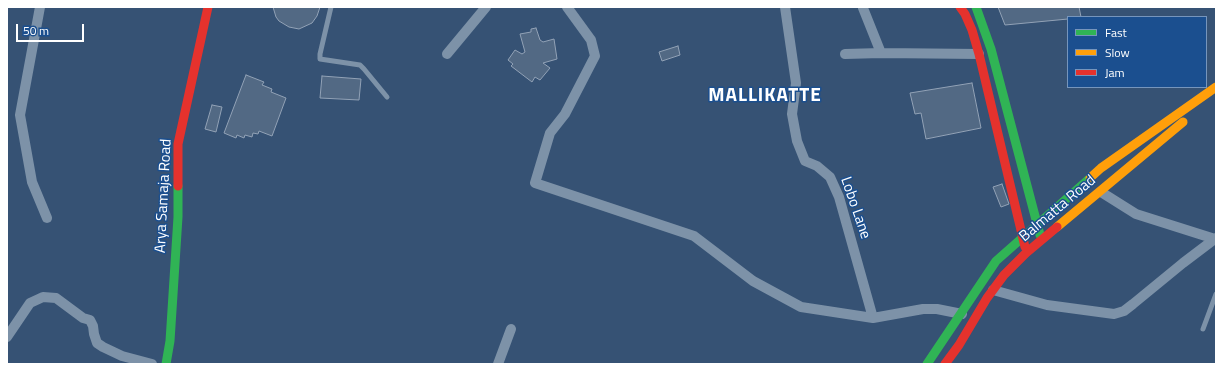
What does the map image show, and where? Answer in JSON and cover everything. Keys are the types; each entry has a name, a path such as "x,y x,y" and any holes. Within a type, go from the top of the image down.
{"street":[{"path":"40,7 20,115 32,182 46,218"},
{"name":"Arya Samaja Road","path":"166,364 170,341 178,217 178,144 208,7"},
{"path":"447,54 486,7"},
{"path":"567,7 591,40 595,56 565,114 550,133 535,183 694,236 753,281 800,306 873,318 923,309 938,309 962,314"},
{"name":"Lobo Lane","path":"785,7 796,83 792,114 798,142 805,161 817,166 830,177 839,197 873,318"},
{"path":"960,7 972,30 979,54 1026,254"},
{"path":"976,7 993,57 1042,240"},
{"path":"972,30 983,24 985,17 984,7"},
{"path":"863,8 881,53"},
{"path":"845,54 979,54"},
{"path":"927,364 962,314 996,261 1101,168 1216,87"},
{"name":"Balmatta Road","path":"945,364 959,345 992,290 1004,275 1042,240 1190,117"},
{"path":"1101,192 1136,214 1216,239"},
{"path":"992,290 1047,305 1114,314 1124,311 1183,263 1216,239"},
{"path":"7,337 10,330 30,303 44,297 56,298 79,315 90,320 97,343 103,348 122,356 152,364"},
{"path":"498,364 511,329"}],"lane":[{"path":"330,7 320,59 360,65 387,97"},
{"path":"1203,329 1216,294"}],"building":[{"path":"273,7 320,7 317,16 312,23 299,29 289,27 279,21"},
{"path":"998,7 1079,7 1081,16 1067,16 1067,19 1005,25"},
{"path":"536,28 540,40 543,42 554,39 557,59 543,63 550,68 540,80 535,77 532,82 511,66 513,64 508,60 515,50 522,54 525,52 520,34 531,32 531,29"},
{"path":"678,46 680,55 662,61 659,52"},
{"path":"246,75 264,82 262,85 272,89 271,92 286,98 272,136 259,131 258,134 253,133 252,137 245,135 244,138 237,135 236,138 224,133"},
{"path":"322,76 361,79 359,100 320,98"},
{"path":"972,83 981,128 926,139 921,113 915,114 910,93"},
{"path":"212,105 222,107 216,132 205,129"},
{"path":"1002,184 1009,204 1001,207 993,187"}],"traffic: fast":[{"path":"976,7 991,49 1040,235"},
{"path":"927,364 996,261 1090,178"},
{"path":"166,364 170,341 178,217 178,186"}],"traffic: slow":[{"path":"1090,178 1101,168 1216,87"},
{"path":"1057,227 1183,122"}],"traffic: jam":[{"path":"178,186 178,144 208,7"},
{"path":"960,7 972,30 979,54 1025,247"},
{"path":"945,364 959,345 987,298 1004,275 1026,253 1057,227"}],"district":[{"name":"MALLIKATTE","path":"765,96"}]}
